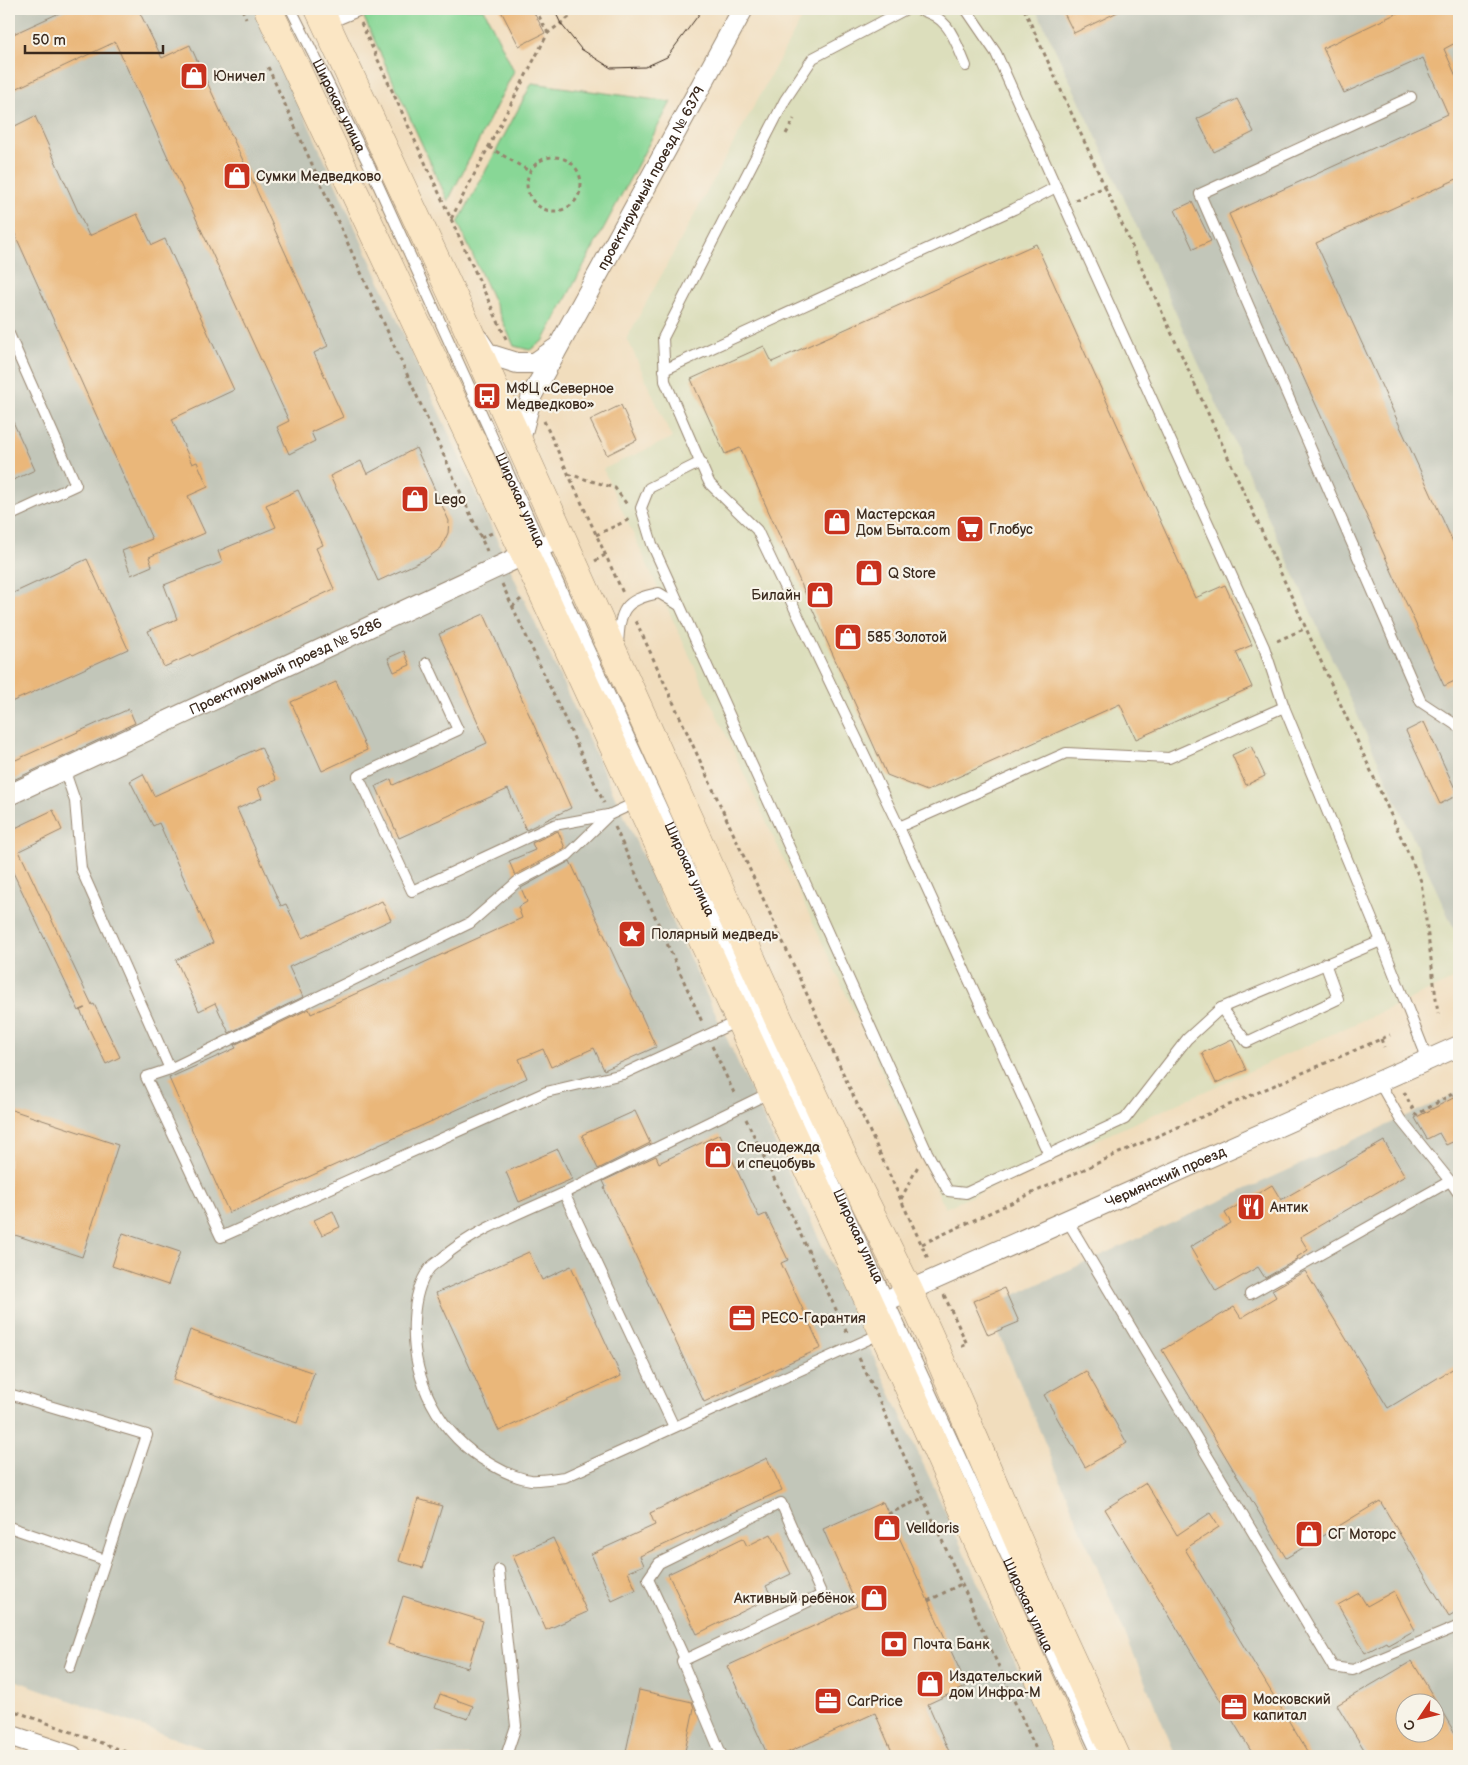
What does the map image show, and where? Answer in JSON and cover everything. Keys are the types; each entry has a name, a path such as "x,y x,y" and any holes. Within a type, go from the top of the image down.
{"main road":[{"name":"Широкая улица","path":"258,17 543,546 619,663 778,1018 843,1157 890,1299 883,1332 1074,1756"},
{"name":"Широкая улица","path":"323,17 459,309 519,444 543,546 639,801 772,1092 890,1299 957,1401 1041,1593 1116,1756"},
{"path":"925,1424 931,1393 936,1389 946,1389 957,1401"}],"street":[{"name":"проектируемый проезд № 6379","path":"519,444 532,395 743,9"},
{"name":"проектируемый проезд № 6379","path":"459,309 488,354 517,363 536,363 557,348"},
{"name":"Проектируемый проезд № 5286","path":"9,795 543,546"},
{"name":"Чермянский проезд","path":"890,1299 1459,1046"},
{"path":"9,1735 64,1755"}],"lane":[{"name":"Широкая улица","path":"291,9 370,167 1098,1756"},
{"path":"906,9 813,58 795,84 663,338 665,381 710,484 757,530 899,827 1049,1155"},
{"path":"916,9 928,12 949,26 966,66"},
{"path":"966,9 996,53 1264,647 1284,707 1428,1060"},
{"path":"323,17 360,11"},
{"path":"1411,97 1200,194 1422,702 1459,727"},
{"path":"664,370 1056,187"},
{"path":"9,334 76,485 9,516"},
{"path":"701,462 649,488 641,508 652,544 927,1150 948,1191 966,1193 1125,1119 1187,1039 1221,1008 1381,941"},
{"path":"619,663 620,621 628,604 643,596 659,593 679,605"},
{"path":"427,663 458,730 358,776 412,891 554,825 609,815 639,801"},
{"path":"899,827 1066,753 1168,758 1284,707"},
{"path":"64,769 75,801 81,869 170,1069"},
{"path":"609,815 568,855 517,882 470,923 170,1069 146,1077 221,1237 546,1092 615,1077 739,1020"},
{"path":"1221,1008 1247,1042 1338,999 1325,964"},
{"path":"1379,1082 1400,1119 1459,1194"},
{"path":"772,1092 484,1231 454,1247 429,1268 416,1298 413,1336 418,1369 427,1395 440,1420 463,1446 483,1460 505,1472 532,1480 565,1476 883,1332"},
{"path":"1250,1294 1450,1181"},
{"path":"564,1193 674,1427"},
{"path":"1068,1220 1333,1667 1353,1670 1459,1626"},
{"path":"9,1394 147,1435 70,1667"},
{"path":"685,1659 648,1579 660,1563 780,1504 822,1595 682,1661 722,1756"},
{"path":"9,1527 106,1560"},
{"path":"499,1570 516,1726 506,1756"}],"path":[{"path":"242,9 258,17"},
{"path":"535,9 548,34"},
{"path":"451,219 548,34 580,9"},
{"path":"1024,9 1421,880 1438,1014"},
{"path":"360,11 508,344"},
{"path":"268,67 512,607 609,815 707,1035 874,1389 1039,1756"},
{"path":"784,136 794,119"},
{"path":"489,147 529,171"},
{"path":"543,158 562,158 577,169 582,188 573,205 555,212 537,206 527,190 529,171 543,158"},
{"path":"1073,201 1105,187"},
{"path":"543,419 933,1270"},
{"path":"568,474 615,488 631,509"},
{"path":"481,538 494,533"},
{"path":"512,607 524,597"},
{"path":"1271,644 1306,628"},
{"path":"922,1244 1130,1148 1390,1034"},
{"path":"1381,1038 1384,1047"},
{"path":"1404,1092 1416,1114 1459,1090"},
{"path":"901,1199 927,1150"},
{"path":"944,1294 967,1344 958,1349"},
{"path":"874,1389 880,1386"},
{"path":"888,1514 923,1498"},
{"path":"928,1601 961,1584"},
{"path":"9,1709 138,1756"}],"shaded area":[{"path":"9,9 256,9 523,597 1058,1756 223,1756 9,1678"},
{"path":"807,9 1036,9 1093,130 1459,940 1459,977 945,1208 603,469 672,438 627,338"},
{"path":"1036,9 1459,9 1459,940 1093,130"},
{"path":"1459,1092 1459,1756 1176,1756 988,1307"}],"green space":[{"path":"360,9 484,9 514,71 448,201"},
{"path":"532,83 671,102 544,340 530,350 514,346 458,223"}],"building":[{"path":"68,9 138,9 162,58 190,45 328,346 314,353 343,417 311,432 315,441 289,454 277,427 289,421 115,42 9,92 9,36"},
{"path":"500,9 532,9 545,33 519,46"},
{"path":"1062,9 1124,9 1074,33"},
{"path":"1406,9 1459,9 1459,41 1444,49 1459,83 1459,178 1316,243 1459,555 1459,679 1444,686 1229,214 1448,114 1423,58 1344,93 1323,48"},
{"path":"1237,99 1254,132 1214,152 1197,119"},
{"path":"35,116 89,236 137,214 152,245 165,239 234,390 172,419 192,464 197,462 208,487 188,496 205,533 149,557 152,566 131,575 122,551 152,539 9,221 9,129"},
{"path":"1192,202 1211,241 1193,249 1175,210"},
{"name":"Глобус","path":"1036,244 1195,598 1225,585 1252,645 1236,652 1252,687 1136,739 1120,704 927,791 887,775 740,448 725,454 691,379 764,346 772,362"},
{"path":"621,405 637,440 607,455 590,420"},
{"path":"9,413 35,470 9,482"},
{"path":"416,448 449,521 448,533 441,548 426,559 378,581 330,476 361,461 367,474"},
{"path":"298,490 323,545 316,548 334,589 192,656 164,667 148,631 177,619 164,585 222,562 218,551 276,527 266,505"},
{"path":"87,559 128,649 9,703 9,595"},
{"path":"484,614 571,808 526,830 508,789 399,838 376,786 391,779 393,785 487,743 439,634"},
{"path":"404,651 410,665 394,672 388,658"},
{"path":"336,682 367,750 322,771 291,702"},
{"path":"129,709 135,723 9,782 9,763"},
{"path":"1424,722 1458,795 1440,804 1406,731"},
{"path":"1251,746 1265,776 1246,785 1232,755"},
{"path":"261,747 276,780 258,788 262,798 237,809 281,906 286,904 302,938 382,901 391,920 289,967 303,997 229,1033 215,1003 199,1011 176,960 213,943 159,823 153,826 130,781 143,774 154,796"},
{"path":"53,810 62,830 19,851 92,1005 94,1004 120,1057 106,1064 9,864 9,831"},
{"path":"558,831 565,848 515,875 509,861 535,850 532,843"},
{"path":"570,861 656,1047 604,1070 594,1048 551,1067 543,1049 519,1059 527,1078 229,1213 169,1078 236,1048 234,1045 309,1009 311,1014 522,918 518,907 527,902 521,888"},
{"path":"1232,1039 1246,1070 1216,1083 1202,1053"},
{"path":"1459,1095 1459,1139 1446,1145 1439,1133 1427,1139 1415,1118"},
{"path":"9,1109 118,1145 82,1257 9,1233"},
{"path":"635,1111 650,1143 598,1169 582,1135"},
{"path":"720,1134 759,1217 766,1214 788,1260 781,1263 821,1348 704,1402 604,1188 606,1187 603,1181 656,1156 659,1163"},
{"path":"1384,1141 1405,1176 1300,1237 1308,1250 1297,1257 1298,1259 1265,1278 1258,1267 1216,1291 1190,1247 1231,1223 1225,1213 1272,1185 1281,1200"},
{"path":"558,1149 572,1179 519,1202 506,1172"},
{"path":"333,1211 340,1227 322,1235 314,1220"},
{"path":"123,1233 180,1252 168,1285 112,1266"},
{"path":"529,1252 542,1280 571,1266 621,1376 499,1431 436,1293"},
{"path":"1305,1271 1388,1408 1459,1365 1459,1610 1449,1616 1380,1501 1286,1558 1162,1350 1234,1307 1241,1318 1276,1297 1272,1290"},
{"path":"1004,1288 1019,1322 988,1335 973,1301"},
{"path":"190,1330 314,1373 297,1423 173,1380"},
{"path":"1086,1371 1127,1443 1085,1467 1044,1395"},
{"path":"767,1458 782,1490 640,1556 644,1565 628,1572 636,1590 612,1601 591,1554 655,1525 650,1513"},
{"path":"1146,1483 1177,1535 1210,1513 1219,1527 1185,1549 1310,1756 1254,1756 1105,1509"},
{"path":"418,1499 442,1506 423,1568 399,1561"},
{"path":"883,1502 967,1686 928,1704 951,1756 894,1756 875,1713 780,1756 768,1756 727,1666 857,1606 823,1529"},
{"path":"771,1534 791,1574 766,1586 772,1597 697,1634 668,1574 743,1538 747,1546"},
{"path":"553,1538 587,1612 546,1630 513,1556"},
{"path":"1394,1591 1415,1630 1388,1645 1386,1642 1365,1653 1338,1605 1359,1593 1367,1606"},
{"path":"403,1596 483,1621 468,1668 388,1644"},
{"path":"1412,1661 1430,1692 1396,1692 1396,1742 1446,1742 1446,1718 1459,1740 1459,1756 1368,1756 1337,1705"},
{"path":"639,1690 692,1702 694,1708 684,1756 625,1756"},
{"path":"440,1694 473,1706 468,1719 435,1708"}],"tram line":[{"path":"554,9 561,24 581,49 611,68 645,67 667,57 703,9"}],"place":[{"name":"Юничел","path":"194,76"},
{"name":"Сумки Медведково","path":"237,176"},
{"name":"МФЦ «Северное Медведково»","path":"487,396"},
{"name":"Lego","path":"415,499"},
{"name":"Мастерская Дом Быта.com","path":"837,522"},
{"name":"Глобус","path":"970,529"},
{"name":"Q Store","path":"869,573"},
{"name":"Билайн","path":"820,595"},
{"name":"585 Золотой","path":"848,637"},
{"name":"Полярный медведь","path":"632,934"},
{"name":"Спецодежда и спецобувь","path":"718,1155"},
{"name":"Антик","path":"1251,1207"},
{"name":"РЕСО-Гарантия","path":"742,1318"},
{"name":"Velldoris","path":"887,1528"},
{"name":"СГ Моторс","path":"1309,1534"},
{"name":"Активный ребёнок","path":"874,1598"},
{"name":"Почта Банк","path":"894,1644"},
{"name":"Издательский дом Инфра-М","path":"930,1684"},
{"name":"CarPrice","path":"828,1701"},
{"name":"Московский капитал","path":"1234,1707"}]}
